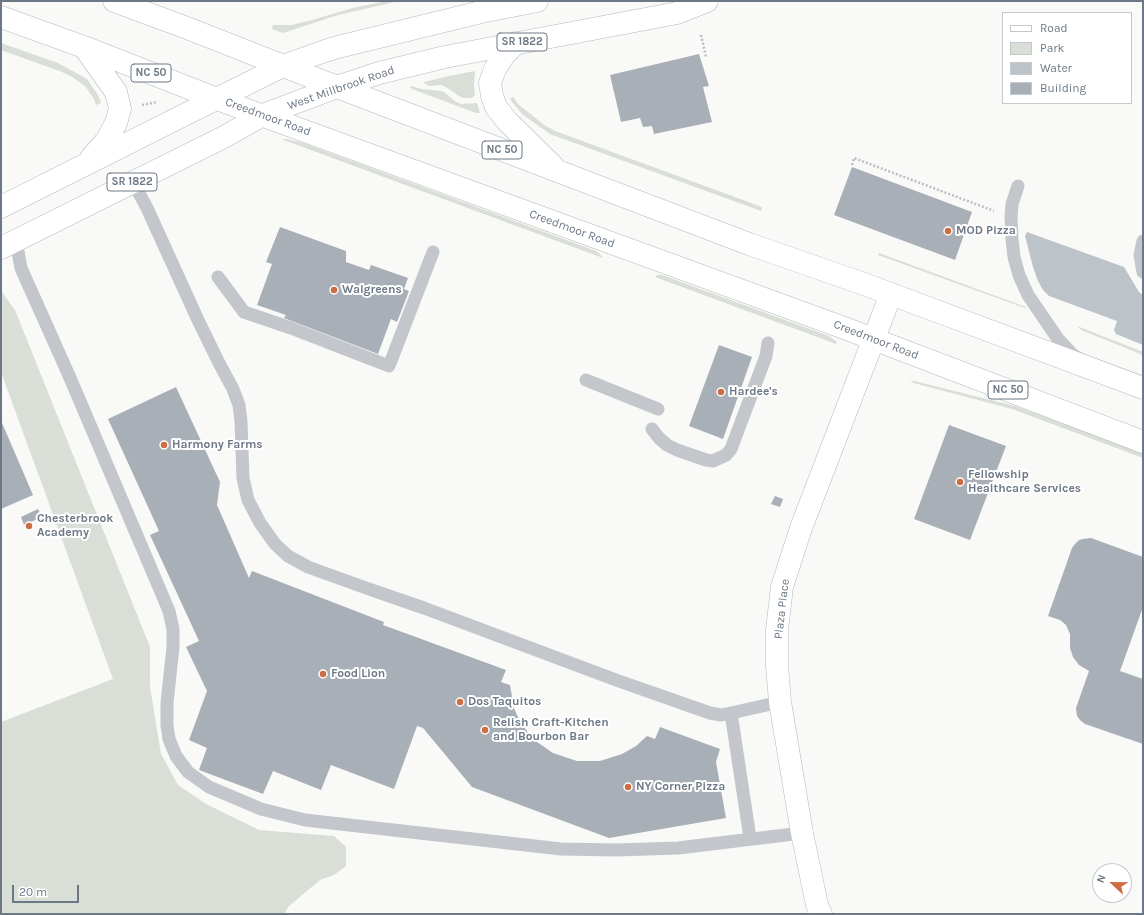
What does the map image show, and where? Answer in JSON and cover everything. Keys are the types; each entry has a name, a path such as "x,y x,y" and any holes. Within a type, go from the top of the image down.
{"main road":[{"name":"NC 50","path":"114,1 749,244 891,294 1143,388"},
{"path":"1,207 283,66 338,47 481,12 537,1"},
{"name":"West Millbrook Road","path":"8,245 229,135 263,115 337,87 380,73 438,58 677,13 707,1"},
{"name":"Creedmoor Road","path":"1,17 84,47 217,99 874,339 1143,442"},
{"path":"516,43 504,55 495,69 490,83 492,96 496,107 507,121 557,171"},
{"path":"84,47 116,92 120,108 116,123 107,140 86,164"},
{"name":"Plaza Place","path":"821,914 817,905 802,833 780,702 777,665 777,630 782,587 801,528 891,294"}],"lane":[{"path":"133,182 239,405 243,478 248,500 260,523 275,544 288,556 308,567 424,608 623,683 710,713 721,715 780,702"},
{"path":"1018,186 1012,204 1011,217 1014,257 1028,295 1058,339 1073,355 1094,369"},
{"path":"1143,241 1140,255 1143,272"},
{"path":"8,245 21,268 68,373 169,611 173,629 173,647 166,703 167,725 169,739 176,756 188,772 209,787 261,809 305,820 568,849 617,850 678,848 750,838 802,833"},
{"path":"218,277 244,312 291,328 389,366 432,252"},
{"path":"652,429 667,445 677,450 713,461 726,455 731,448 766,356 768,343"},
{"path":"586,380 658,409"},
{"path":"731,713 750,838"}],"path":[{"path":"701,35 706,57"},
{"path":"142,105 157,102 162,104"},
{"path":"852,165 854,158 1000,213"}],"green space":[{"path":"386,1 399,1 338,15 283,33 272,29 273,25 292,25 353,8"},
{"path":"1,43 58,63 87,79 98,95 101,103 96,105 94,99 85,86 72,77 1,50"},
{"path":"475,71 475,95 472,98 463,98 441,85 429,86 424,83 449,76"},
{"path":"411,86 444,92 456,102 461,104 477,103 480,113 476,113 412,89 410,88"},
{"path":"513,97 518,104 544,125 555,131 762,207 761,211 550,134 522,114 512,102 510,98"},
{"path":"281,139 303,143 596,251 603,258"},
{"path":"879,253 1026,307 1025,308 878,255"},
{"path":"657,275 662,275 829,336 837,342 836,344 655,277"},
{"path":"1,291 15,310 150,647 150,687 161,754 178,785 206,804 259,830 334,836 346,847 346,866 334,875 320,880 289,906 284,914 1,914 1,722 113,679 1,372"},
{"path":"1077,326 1143,352 1143,355 1081,330"},
{"path":"914,381 1015,406 1143,453 1143,458 1012,409 910,382"}],"water":[{"path":"1027,232 1124,267 1139,292 1143,295 1143,345 1116,334 1114,330 1117,321 1049,296 1043,290 1038,281 1033,267 1025,236"}],"building":[{"path":"699,54 709,86 703,87 712,122 654,134 652,126 643,127 640,118 621,122 610,75"},
{"path":"852,167 972,212 955,260 834,215"},
{"name":"Walgreens","path":"280,227 346,251 346,262 369,270 371,265 408,278 404,289 409,291 397,322 391,319 378,354 284,318 286,315 257,305 272,264 266,262"},
{"name":"Hardee's","path":"719,345 752,357 723,439 689,426"},
{"path":"176,387 220,482 217,505 249,578 252,571 384,622 383,625 506,670 501,682 510,685 514,708 520,722 534,740 553,753 577,761 600,761 622,754 636,746 647,736 655,739 660,727 720,749 716,762 726,818 609,838 472,787 423,728 417,726 394,789 331,765 321,790 273,771 263,794 199,770 207,748 189,740 207,691 186,647 199,641 150,535 159,531 108,419"},
{"path":"1,423 33,495 1,509"},
{"name":"Fellowship Healthcare Services","path":"949,425 1006,446 970,540 914,519"},
{"path":"775,496 783,499 780,507 771,504"},
{"path":"38,509 42,517 24,525 21,517"},
{"path":"1091,538 1143,557 1143,607 1120,671 1143,679 1143,744 1085,724 1077,716 1076,708 1089,671 1079,665 1073,657 1070,648 1070,634 1066,625 1060,620 1048,616 1072,548 1079,540"}],"place":[{"name":"MOD Pizza","path":"948,231"},
{"name":"Walgreens","path":"334,290"},
{"name":"Hardee's","path":"721,392"},
{"name":"Harmony Farms","path":"164,445"},
{"name":"Fellowship Healthcare Services","path":"960,482"},
{"name":"Chesterbrook Academy","path":"29,526"},
{"name":"Food Lion","path":"323,674"},
{"name":"Dos Taquitos","path":"460,702"},
{"name":"Relish Craft-Kitchen and Bourbon Bar","path":"485,730"},
{"name":"NY Corner Pizza","path":"628,787"}]}
